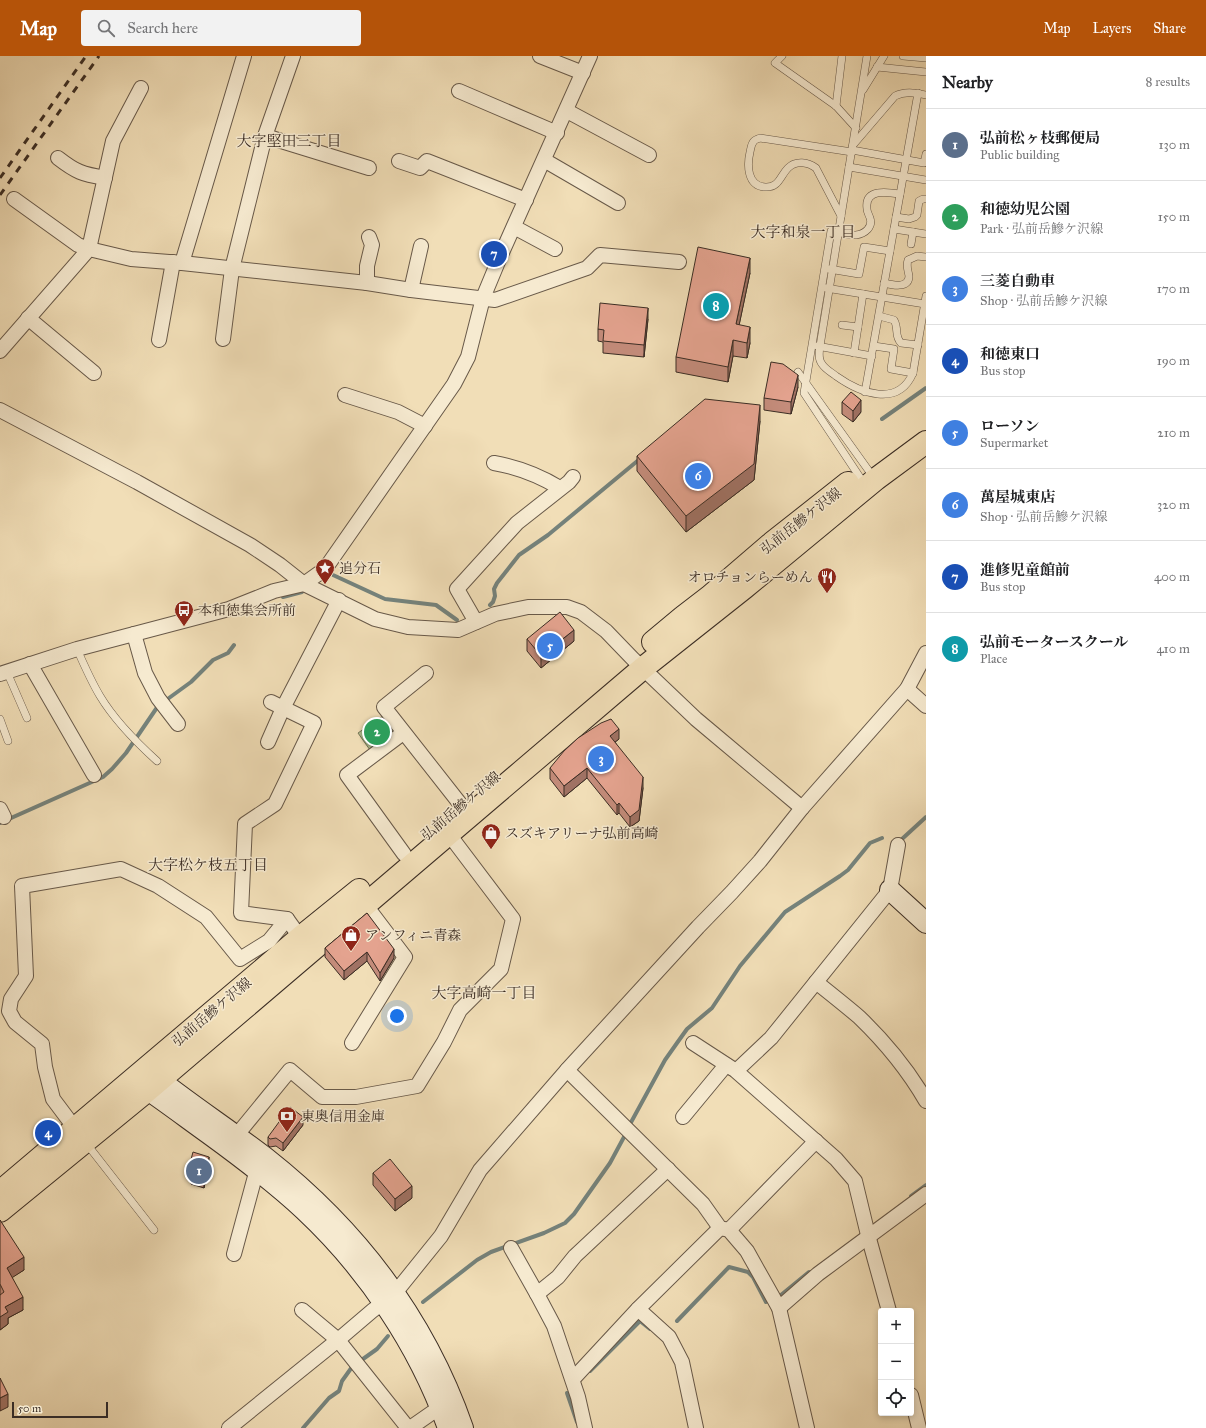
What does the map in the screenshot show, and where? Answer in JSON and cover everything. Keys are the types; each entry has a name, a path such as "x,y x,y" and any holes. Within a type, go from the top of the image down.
{"main road":[{"name":"弘前岳鰺ケ沢線","path":"80,1135 360,898 404,854 461,806 638,664 682,617 709,597 772,543 867,478 926,425"},
{"path":"867,478 926,442"},
{"path":"360,898 448,833 638,664"},
{"path":"1,1190 80,1135"},
{"path":"0,1212 80,1135"}],"street":[{"path":"159,340 178,263 244,56"},
{"path":"223,338 232,269 265,136 293,56"},
{"path":"540,56 583,73"},
{"path":"3,673 77,649 229,609 274,591 304,584 326,569 426,426 454,384 468,357 483,298 590,56"},
{"path":"0,351 89,249 113,141 141,88"},
{"path":"458,91 557,133"},
{"path":"567,110 649,155"},
{"path":"265,136 369,168"},
{"path":"58,158 75,171 105,178"},
{"path":"399,160 420,168 427,160 526,200"},
{"path":"544,160 618,203"},
{"path":"14,199 78,244 89,249 131,259 367,283 496,300 587,268 600,255 679,262"},
{"path":"514,227 556,249"},
{"path":"367,283 367,266 372,244 369,237"},
{"path":"411,290 421,246"},
{"path":"28,318 94,373"},
{"path":"345,395 398,412 426,426"},
{"path":"0,410 137,482 250,545 280,565 304,584 375,619 408,628 458,630 495,614 528,607 567,607 581,612 601,626 638,664 696,719 802,808"},
{"path":"494,463 509,466 546,479 560,488"},
{"path":"476,622 457,589 517,523 573,476"},
{"path":"268,742 277,705 339,600"},
{"path":"134,634 145,673 158,698 178,724"},
{"path":"229,1428 389,1297 440,1236 480,1170 567,1070 760,861 802,808 907,689 926,653"},
{"path":"30,664 94,775"},
{"path":"426,673 384,707 461,806"},
{"path":"907,689 926,706"},
{"path":"277,705 314,723 275,804 245,824 241,913 287,919 305,944"},
{"path":"403,733 347,775 404,854"},
{"path":"236,1136 290,1070 322,1098 356,1097 417,1086 444,1042 460,1010 501,969 512,919 448,833"},
{"path":"683,1118 731,1068 770,1038 890,890 898,845"},
{"path":"80,1135 53,1099 45,1067 42,1044 15,1022 9,1011 11,999 26,976 22,886 121,869 158,886 206,917 240,959 269,940 287,919"},
{"path":"890,890 926,923"},
{"path":"352,1043 405,957 360,898"},
{"path":"816,982 859,1018 888,1048 913,1078 926,1101"},
{"path":"693,1043 731,1068 836,1159 855,1181 868,1236 888,1308"},
{"path":"567,1070 703,1204 724,1229 747,1251 779,1308 807,1428"},
{"path":"146,1079 257,1169 304,1210 327,1233 356,1266 389,1297"},
{"path":"146,1079 236,1136 267,1159 306,1192 335,1220 364,1252 389,1297 428,1348 446,1403 448,1428"},
{"path":"573,1379 638,1310 816,1141"},
{"path":"234,1254 257,1169"},
{"path":"537,1294 558,1277 575,1256 668,1169"},
{"path":"779,1308 818,1274 926,1194"},
{"path":"511,1248 554,1326 573,1379 585,1428"},
{"path":"302,1310 338,1340 409,1428 446,1403"},
{"path":"638,1310 669,1337 682,1362 696,1428"},
{"path":"446,1403 463,1428"},
{"path":"914,1407 919,1428"}],"lane":[{"path":"782,56 775,63 836,106 856,128"},
{"path":"836,106 842,56"},
{"path":"826,288 882,298 926,300 923,333 918,345 913,373 904,386 896,392 876,394 866,392 846,382 821,363 819,356 826,288 829,269 839,232 867,56"},
{"path":"861,92 884,56"},
{"path":"903,56 926,58"},
{"path":"877,67 926,72"},
{"path":"852,149 895,96 902,93 918,93 926,95"},
{"path":"866,392 918,93"},
{"path":"841,216 816,168 812,164 804,162 795,164 788,168 779,182 773,185 765,187 752,180 748,173 749,156 754,141 760,138 852,149 924,163 926,154"},
{"path":"850,167 926,180"},
{"path":"839,232 855,235 864,232 869,227 871,222 866,208 870,198 874,194 881,191 900,194"},
{"path":"896,217 909,219 915,218 917,215 919,201 926,199"},
{"path":"894,229 926,234"},
{"path":"911,244 913,232"},
{"path":"829,269 859,274 864,248 890,251"},
{"path":"884,283 897,285 906,283 909,276 908,260 917,256 926,257"},
{"path":"826,288 812,344 804,393 867,478"},
{"path":"854,352 863,294"},
{"path":"879,316 894,320 897,327 896,337 900,343 918,345"},
{"path":"842,325 858,327"},
{"path":"812,344 872,356"},
{"path":"874,346 894,349 891,369 913,373"},
{"path":"798,372 806,382 867,478"},
{"path":"77,649 100,697 135,741 157,762"},
{"path":"3,673 27,718"},
{"path":"0,719 8,741"},
{"path":"80,1135 154,1230"}],"green space":[{"path":"384,715 396,731 370,750 358,733"}],"building":[{"path":"698,247 750,258 736,324 750,327 747,343 733,340 728,367 676,357"},
{"path":"600,303 648,308 644,345 603,341 604,330 598,329"},
{"path":"771,362 783,364 798,375 791,402 764,398"},
{"path":"851,392 861,400 853,411 842,402"},
{"path":"705,399 760,405 754,464 686,516 637,456"},
{"path":"560,612 574,630 541,656 527,639"},
{"path":"611,719 619,729 610,736 643,777 639,810 630,817 619,803 617,805 587,768 564,786 550,768 564,751 578,738 601,723"},
{"path":"367,913 394,949 380,973 367,952 344,971 325,948"},
{"path":"290,1107 303,1117 283,1143 276,1138 270,1139 268,1137"},
{"path":"193,1152 209,1157 204,1180 191,1176 192,1168 189,1167"},
{"path":"390,1159 412,1186 395,1199 373,1173"},
{"path":"0,1220 24,1257 7,1268 23,1297 5,1307 8,1312 0,1317 0,1295 4,1292 0,1284"},
{"path":"0,1378 8,1394 0,1398"}],"waterway":[{"path":"882,419 926,388"},
{"path":"490,605 495,596 494,589 497,583 519,555 548,535 641,458"},
{"path":"333,575 385,599 436,605 457,620"},
{"path":"283,597 302,592"},
{"path":"0,823 103,777 126,753 158,706 191,682 213,660 228,653 234,645"},
{"path":"902,839 926,817"},
{"path":"629,1126 665,1060 687,1029 712,1008 740,966 785,912 848,870 870,843 882,838"},
{"path":"423,1302 477,1260 491,1252 544,1233 565,1223 574,1214 610,1163 624,1137"},
{"path":"911,1196 926,1185"},
{"path":"677,1321 729,1267 748,1272 753,1277 766,1302"},
{"path":"781,1295 809,1272"},
{"path":"590,1371 640,1321 650,1329"},
{"path":"363,1359 377,1349 388,1336"},
{"path":"303,1428 329,1398 339,1391 342,1381 352,1367"},
{"path":"567,1393 577,1422"}],"railway":[{"path":"0,178 86,56"},
{"path":"0,195 99,56"}],"place":[{"name":"進修児童館前","path":"494,254"},
{"name":"弘前モータースクール","path":"716,306"},
{"name":"萬屋城東店","path":"698,476"},
{"name":"追分石","path":"325,585"},
{"name":"オロチョンらーめん","path":"827,594"},
{"name":"本和徳集会所前","path":"184,627"},
{"name":"ローソン","path":"550,646"},
{"name":"和徳幼児公園","path":"377,732"},
{"name":"三菱自動車","path":"601,759"},
{"name":"スズキアリーナ弘前高崎","path":"491,850"},
{"name":"アンフィニ青森","path":"351,952"},
{"name":"和徳東口","path":"48,1133"},
{"name":"東奥信用金庫","path":"287,1133"},
{"name":"弘前松ヶ枝郵便局","path":"199,1171"}],"district":[{"name":"大字堅田三丁目","path":"289,141"},
{"name":"大字和泉一丁目","path":"803,232"},
{"name":"大字松ケ枝五丁目","path":"208,865"},
{"name":"大字高崎一丁目","path":"484,993"}]}
